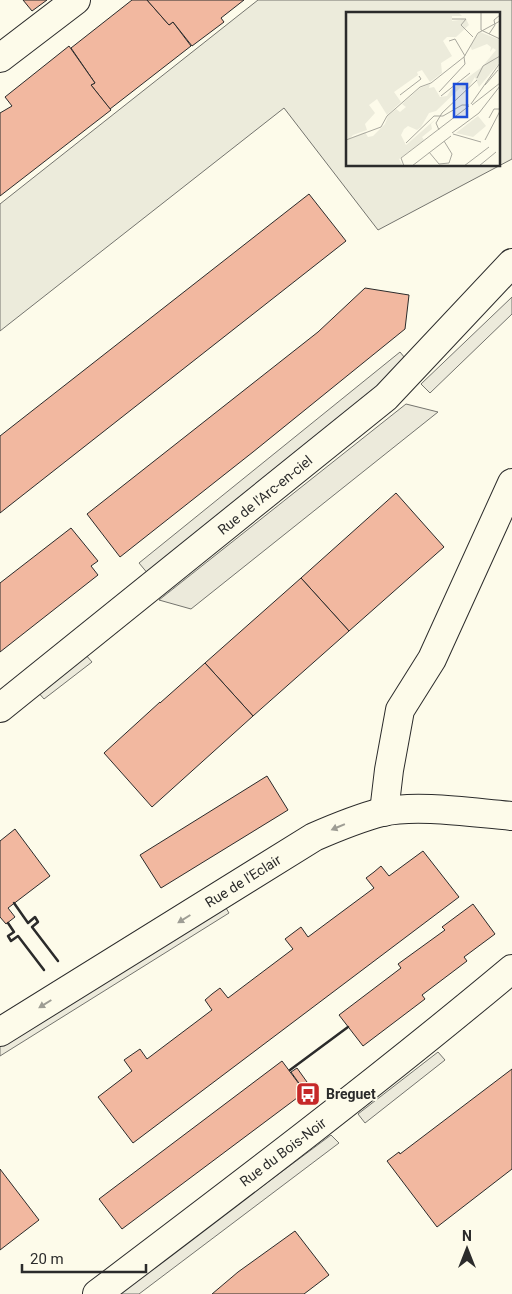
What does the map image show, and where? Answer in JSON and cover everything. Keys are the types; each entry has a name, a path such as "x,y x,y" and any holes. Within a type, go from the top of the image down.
{"street":[{"path":"0,58 76,0"},
{"name":"Rue de l'Arc-en-ciel","path":"0,708 386,397 512,263"},
{"path":"384,812 389,770 400,710 432,659 512,483"},
{"name":"Rue de l'Eclair","path":"0,1032 314,837 350,822 384,812 420,809 512,816"},
{"name":"Rue du Bois-Noir","path":"97,1294 314,1129 443,1027 512,969"}],"shaded area":[{"path":"258,0 512,0 512,159 500,165 500,12 346,12 346,166 499,166 378,230 284,108 0,331 0,204"},
{"path":"512,297 512,314 430,393 421,384"},
{"path":"400,352 409,363 149,575 139,563"},
{"path":"406,404 438,412 191,609 159,600"},
{"path":"85,654 92,662 44,699 37,691"},
{"path":"223,903 229,913 0,1056 0,1042"},
{"path":"438,1052 445,1060 365,1123 358,1114"},
{"path":"331,1135 339,1143 139,1294 118,1294"}],"building":[{"path":"23,0 47,0 32,11"},
{"path":"132,0 147,0 169,25 173,22 191,46 110,109 91,85 95,83 71,48"},
{"path":"147,0 244,0 221,18 224,22 192,46 173,22 169,25"},
{"path":"69,46 95,83 91,85 111,110 0,196 0,113 12,106 5,97"},
{"path":"309,194 346,241 0,513 0,436"},
{"path":"365,288 409,295 405,329 120,557 87,514 318,332"},
{"path":"396,493 444,547 349,631 301,578"},
{"path":"71,528 98,561 91,566 98,575 0,652 0,583"},
{"path":"301,578 349,631 253,716 205,663"},
{"path":"205,663 253,716 152,807 104,753"},
{"path":"267,776 288,810 161,888 140,855"},
{"path":"15,829 50,876 8,908 15,917 6,924 0,917 0,841"},
{"path":"423,851 459,897 133,1143 98,1097 132,1071 124,1060 140,1049 147,1059 212,1010 205,1000 212,994 220,988 228,998 293,949 285,939 301,927 308,937 374,888 366,878 381,866 389,876"},
{"path":"473,904 495,934 464,957 467,961 422,995 425,999 363,1046 339,1015 401,968 398,964 445,930 442,927"},
{"path":"282,1061 305,1092 122,1229 99,1199"},
{"path":"297,1068 307,1082 301,1086 291,1072"},
{"path":"512,1069 512,1169 437,1227 387,1161 399,1152 400,1154"},
{"path":"0,1169 39,1220 0,1250"},
{"path":"295,1231 329,1275 304,1294 212,1294 238,1272"}],"wall":[{"path":"14,903 28,923 35,917 38,922 32,927 58,961"},
{"path":"8,923 14,932 8,936 11,941 18,936 44,970"},
{"path":"290,1070 348,1027"}],"place":[{"name":"Breguet","path":"308,1094"}]}
